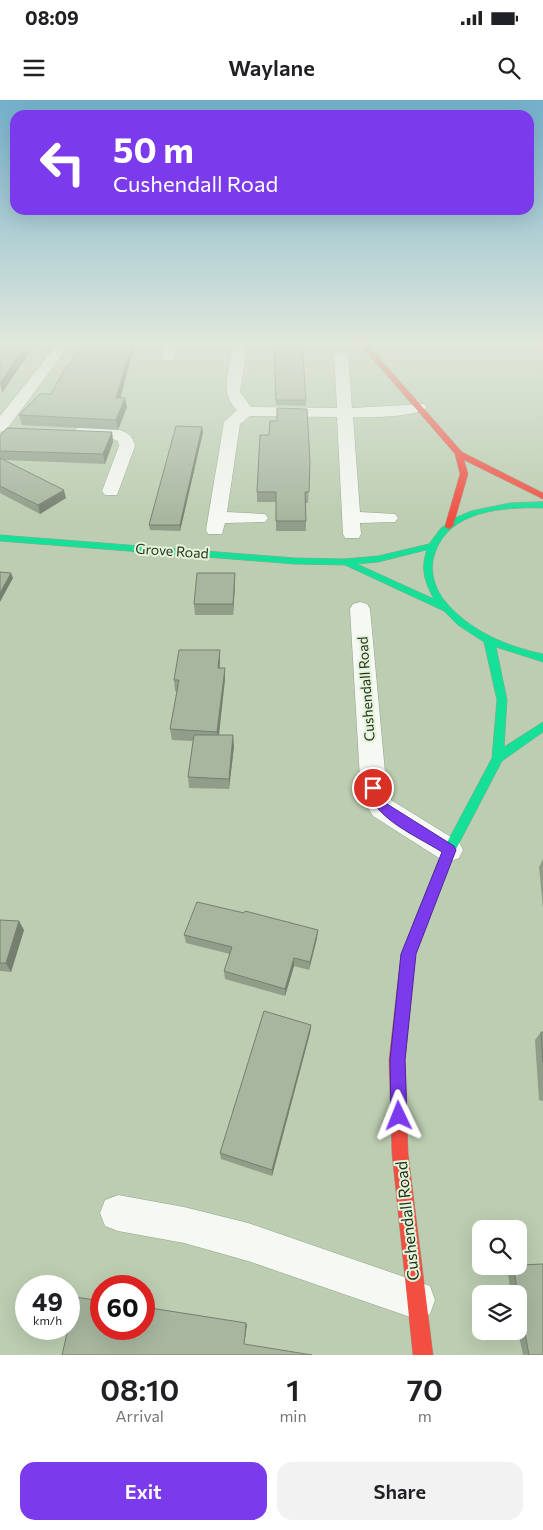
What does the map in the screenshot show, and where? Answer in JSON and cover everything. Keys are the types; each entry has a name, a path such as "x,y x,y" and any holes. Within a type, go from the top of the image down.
{"main road":[{"path":"414,402 459,454 482,468 543,496"},
{"path":"449,526 464,474 459,454"},
{"path":"543,505 501,506 472,513 449,526 431,546 427,566 432,588 447,609 465,626 489,640 528,656 543,658"},
{"name":"Grove Road","path":"0,538 295,561 344,562 378,559 431,546"},
{"name":"Grove Road","path":"344,562 397,584 447,609"},
{"name":"Cushendall Road","path":"423,1355 400,1153 398,1060 408,954 449,850 498,758 502,700 489,640"},
{"name":"Cushendall Road","path":"498,758 543,726"}],"street":[{"path":"18,402 0,429 20,431"},
{"path":"238,402 244,407 244,411"},
{"path":"345,402 352,526 389,518"},
{"path":"259,518 217,524 232,422 244,411 346,413 419,407"},
{"path":"58,432 111,433 126,438 127,446 111,491"},
{"name":"Cushendall Road","path":"360,609 374,796 382,808 449,850"},
{"name":"Cushendall Road","path":"118,1213 184,1225 248,1242 416,1300"}],"building":[{"path":"32,402 124,402 116,420 19,415"},
{"path":"277,408 307,409 310,462 309,492 305,492 306,521 276,521 276,492 257,492 260,435 269,435 270,421 277,421"},
{"path":"176,426 202,427 180,525 149,525"},
{"path":"7,428 112,432 103,454 0,451 0,436"},
{"path":"0,458 64,490 38,505 0,486"},
{"path":"0,572 11,573 0,593"},
{"path":"197,573 235,573 233,604 194,604"},
{"path":"179,650 220,650 218,668 225,668 217,732 170,729 179,680 174,680"},
{"path":"194,735 233,735 229,779 188,777"},
{"path":"197,902 244,913 245,911 318,930 310,962 294,958 285,989 224,971 232,947 184,935"},
{"path":"0,920 19,921 6,963 0,963"},
{"path":"264,1011 311,1025 272,1170 220,1153"},
{"path":"541,1032 543,1032 543,1062"},
{"path":"543,1264 543,1355 529,1355 526,1340 527,1285 516,1285 515,1275 527,1275 527,1265"},
{"path":"80,1298 90,1299 90,1340 155,1340 155,1309 246,1323 244,1344 312,1355 62,1355 65,1340 80,1340"}],"traffic: fast":[{"path":"543,505 492,508 458,520 444,530 434,543 428,559 428,570 432,587 441,602 462,623 474,632 500,645 543,658"},
{"path":"0,538 295,561 344,562 378,559 431,546"},
{"path":"348,563 447,609"},
{"path":"420,924 449,850 498,758 502,700 489,640"},
{"path":"498,758 543,726"}],"traffic: jam":[{"path":"413,402 459,454 543,496"},
{"path":"449,526 464,474 459,454"},
{"path":"420,924 408,955 397,1060 400,1153 423,1355"}],"route":[{"path":"373,788 374,796 382,808 449,850 408,954 398,1060 399,1116"}]}
